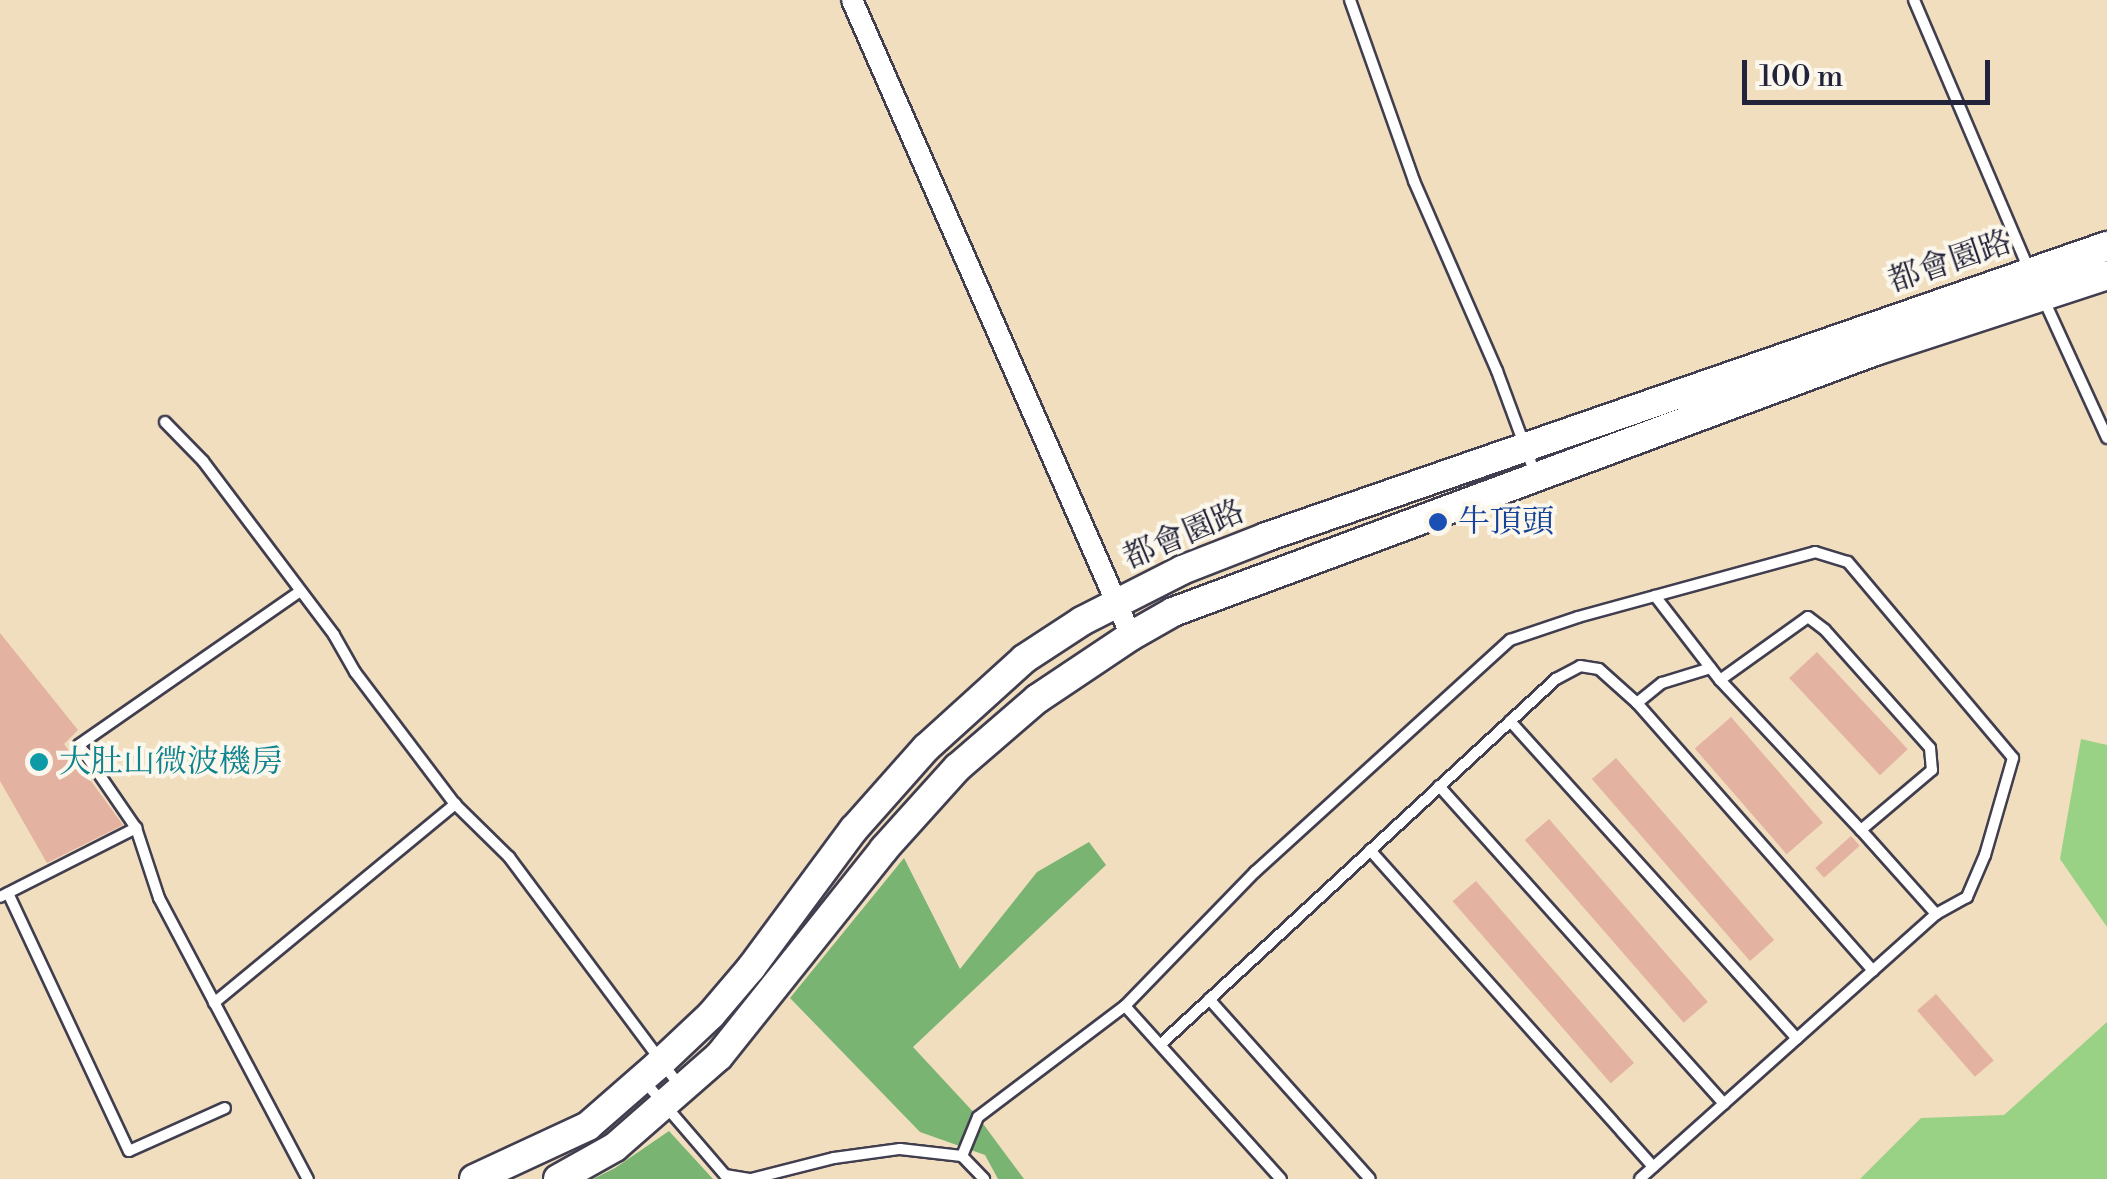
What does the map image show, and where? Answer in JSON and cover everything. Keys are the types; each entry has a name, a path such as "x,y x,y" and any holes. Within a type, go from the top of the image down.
{"street":[{"path":"852,0 1131,636"},
{"name":"都會園路","path":"558,1179 614,1146 718,1056 884,849 957,768 1037,700 1131,636 1173,612 1537,480 1875,351 2036,284 2107,246"},
{"name":"都會園路","path":"474,1179 588,1126 651,1071 741,980 854,829 926,748 1024,659 1114,604 1182,570 1266,538 1527,449 1768,360 2036,284 2107,275"}],"lane":[{"path":"1350,0 1414,181 1537,480"},
{"path":"1914,0 2107,438"},
{"path":"166,422 203,461 455,804 509,857 651,1071 673,1096 725,1174 751,1179 834,1158 900,1150 962,1156 984,1179"},
{"path":"962,1156 978,1118 1125,1006 1254,872 1510,640 1814,552 1848,562 2013,758 1984,856 1967,897 1936,914 1640,1179"},
{"path":"299,592 78,746 136,828 159,898 308,1179"},
{"path":"1654,596 1720,680 1936,914"},
{"path":"1720,680 1808,617 1826,630 1930,748 1932,770 1861,830"},
{"path":"1161,1044 1556,678 1580,666 1599,669 1636,703 1873,970"},
{"path":"1636,703 1662,683 1711,668"},
{"path":"1510,720 1797,1039"},
{"path":"1439,786 1724,1104"},
{"path":"214,1003 455,804"},
{"path":"136,828 4,895 128,1151 225,1108"},
{"path":"1370,850 1653,1167"},
{"path":"1209,999 1370,1179"},
{"path":"1125,1006 1281,1179"},
{"path":"651,1071 673,1096"}],"green space":[{"path":"2081,739 2107,745 2107,927 2060,859"},
{"path":"1089,842 1106,865 913,1047 978,1117 1024,1179 998,1179 985,1155 920,1132 790,998 904,858 960,969 1037,872"},
{"path":"2107,1022 2107,1179 1860,1179 1921,1118 2004,1115"},
{"path":"669,1131 713,1179 593,1179 615,1168"}],"building":[{"name":"大肚山微波機房","path":"0,633 78,730 64,744 123,825 47,863 0,781"},
{"path":"1817,652 1908,749 1880,775 1789,678"},
{"path":"1731,717 1823,823 1787,854 1695,748"},
{"path":"1616,758 1774,940 1750,961 1592,779"},
{"path":"1549,819 1708,1002 1684,1023 1525,840"},
{"path":"1851,836 1860,846 1824,878 1815,868"},
{"path":"1476,881 1634,1063 1611,1083 1453,901"},
{"path":"1936,994 1994,1060 1975,1077 1917,1010"}],"place":[{"name":"牛頂頭","path":"1438,522"},
{"name":"大肚山微波機房","path":"39,762"}]}
